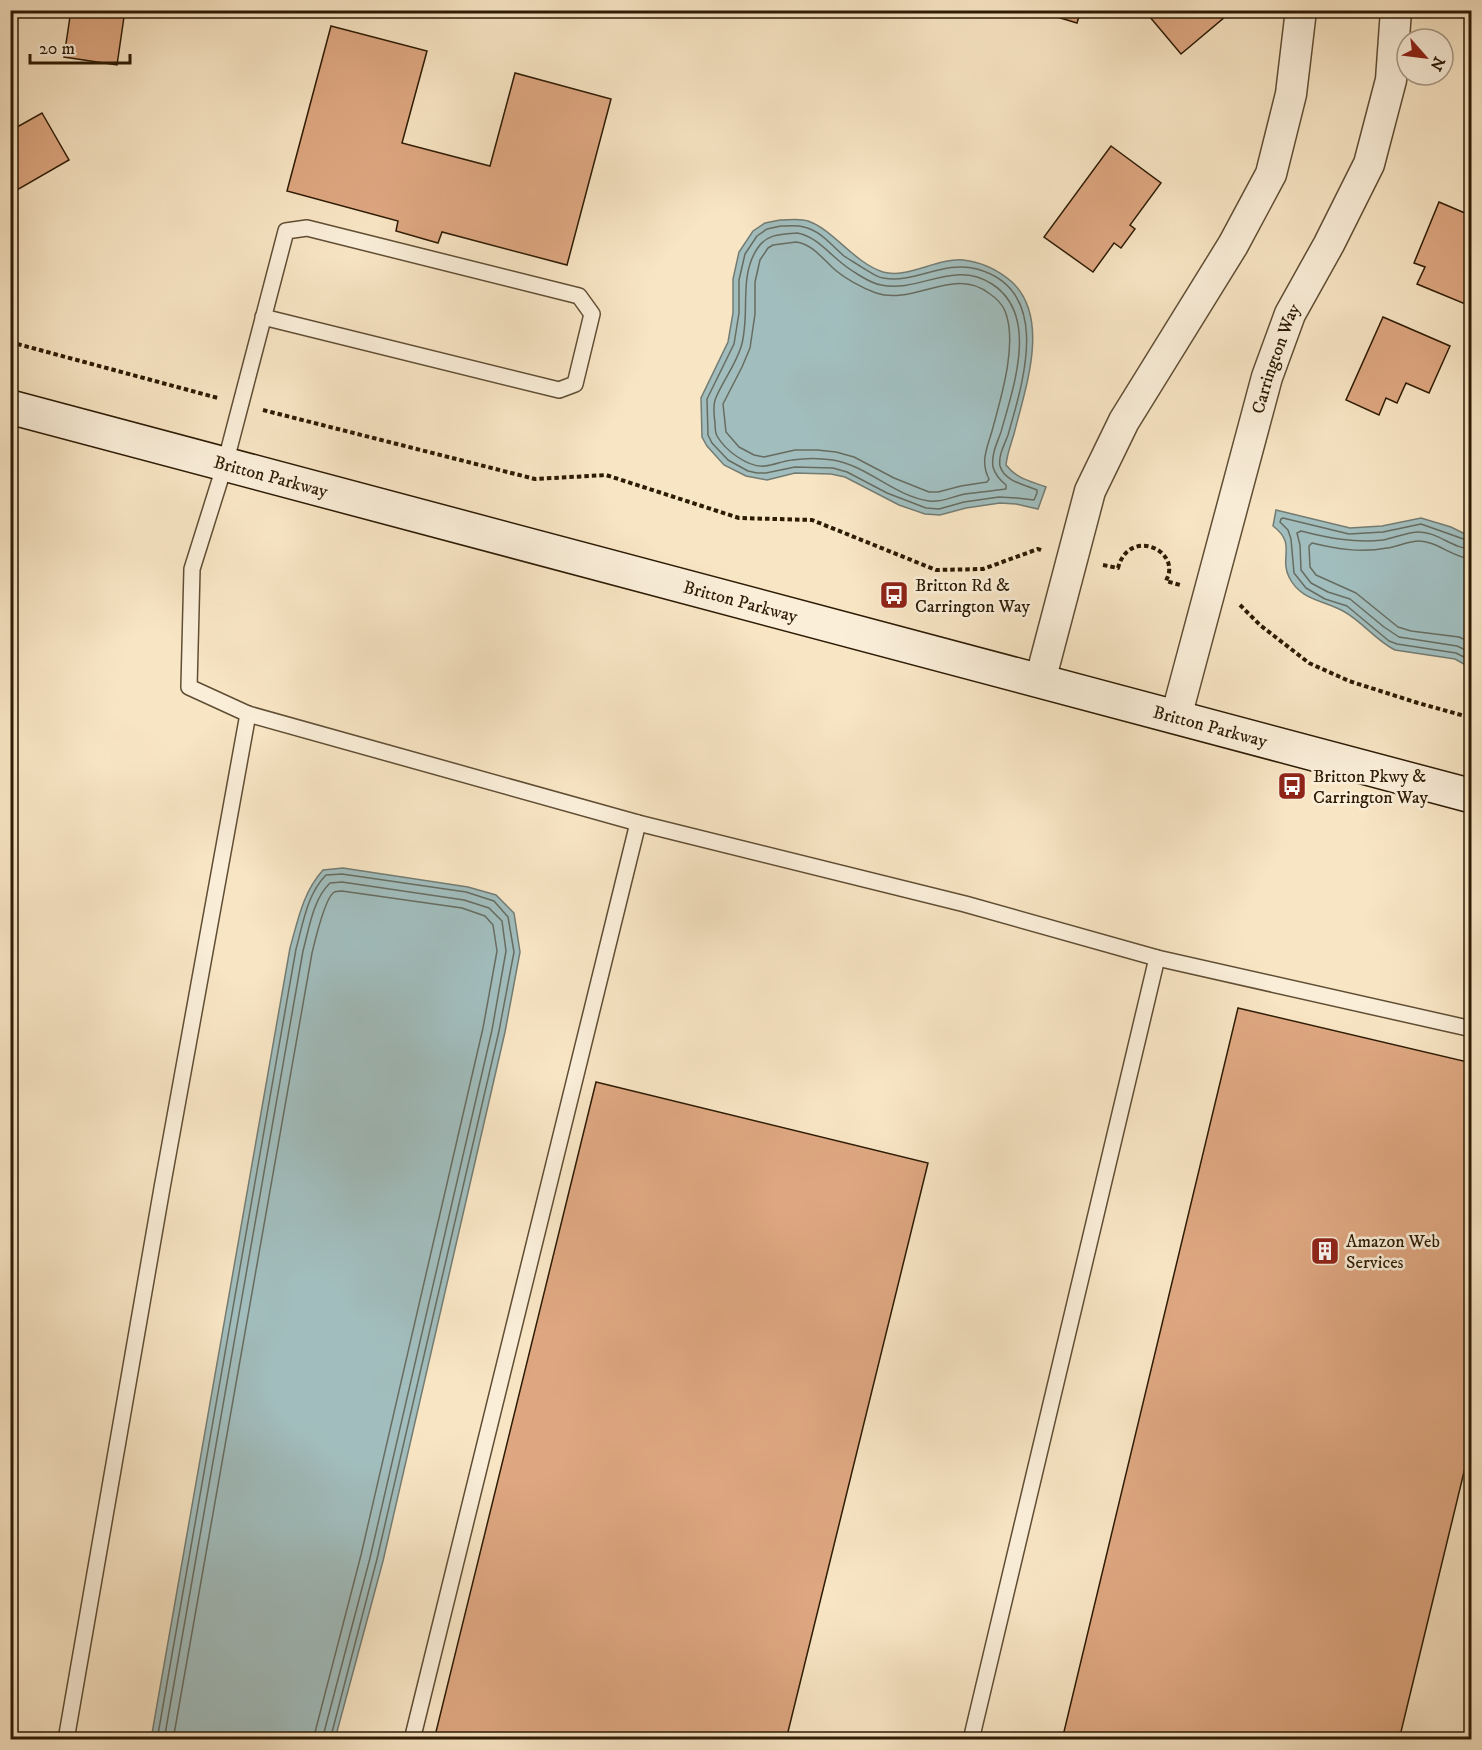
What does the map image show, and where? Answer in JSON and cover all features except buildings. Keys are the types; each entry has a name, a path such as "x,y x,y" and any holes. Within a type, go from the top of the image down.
{"main road":[{"name":"Britton Parkway","path":"10,407 1472,796"}],"street":[{"path":"1040,681 1090,491 1124,421 1233,245 1271,174 1291,94 1301,10"},
{"name":"Carrington Way","path":"1176,717 1267,377 1290,314 1329,244 1369,164 1391,80 1396,10"}],"lane":[{"path":"263,317 560,390 575,384 592,314 579,296 307,228 286,231 263,317 225,464 192,569 189,687 248,714 638,824 965,904 1158,958 1472,1029"},
{"path":"66,1740 248,714"},
{"path":"412,1740 638,824"},
{"path":"971,1740 1158,958"}],"path":[{"path":"10,342 534,479 606,475 739,518 812,520 936,570 983,569 1038,549 1118,568 1121,556 1126,551 1139,545 1148,546 1156,549 1166,558 1170,571 1166,581 1237,602 1260,625 1309,663 1350,681 1472,718"}],"water":[{"path":"801,220 817,225 862,261 883,272 902,273 943,262 963,260 989,267 1012,282 1024,297 1033,334 1028,376 1006,465 1019,477 1046,487 1038,509 1000,503 940,515 925,514 899,505 845,477 831,474 795,473 767,480 746,476 724,465 707,446 702,437 701,398 728,342 733,313 733,279 739,252 753,231 765,223"},
{"path":"1276,510 1350,528 1382,526 1421,518 1451,527 1471,537 1471,668 1455,659 1395,650 1350,615 1299,590 1286,570 1284,539 1273,526"},
{"path":"343,868 468,887 496,895 514,913 520,952 505,1032 383,1561 335,1739 151,1739 290,948 302,907 316,879 323,870"}],"place":[{"name":"Britton Rd & Carrington Way","path":"894,595"},
{"name":"Britton Pkwy & Carrington Way","path":"1292,786"},
{"name":"Amazon Web Services","path":"1325,1251"}]}
